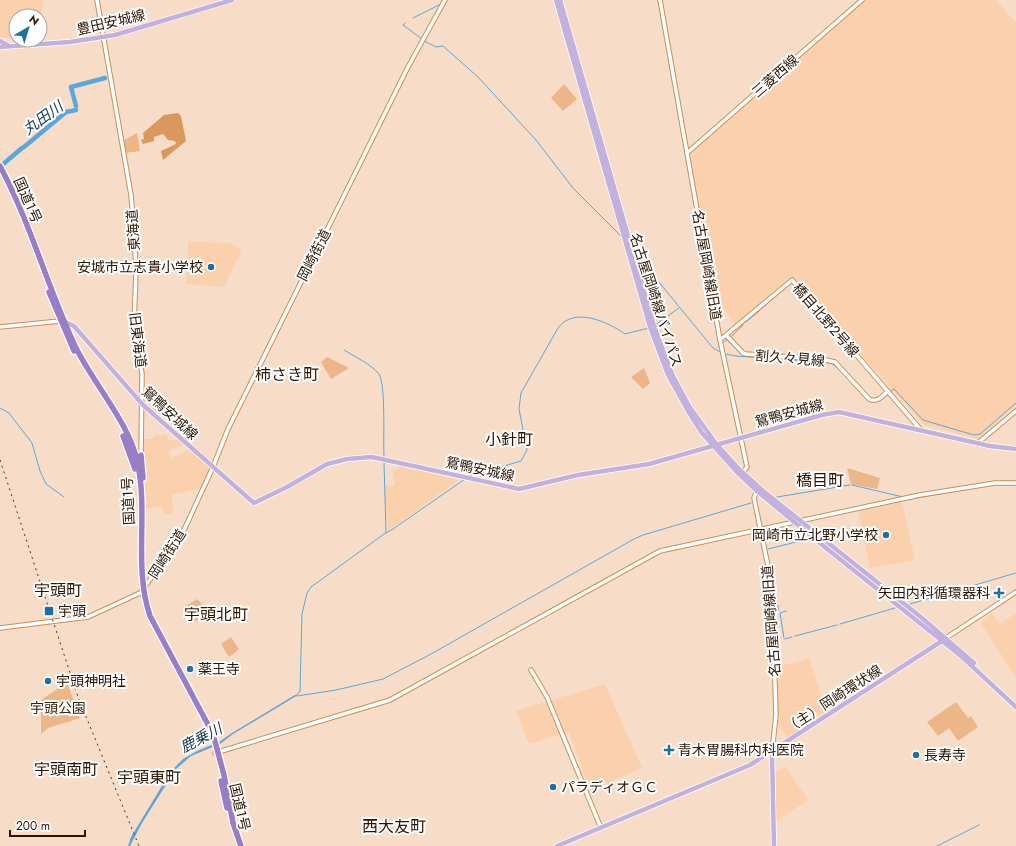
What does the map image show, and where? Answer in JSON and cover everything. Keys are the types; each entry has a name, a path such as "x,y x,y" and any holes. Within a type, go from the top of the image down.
{"highway":[{"name":"国道1号","path":"0,166 26,223 62,321"},
{"name":"国道1号","path":"0,174 23,224 62,321 81,358 123,427 137,457 141,485 141,591"},
{"name":"国道1号","path":"137,457 139,486 138,578 141,591 150,616 208,723 233,823 241,846"},
{"name":"国道1号","path":"215,747 230,824 238,846"}],"main road":[{"name":"豊田安城線","path":"48,44 104,36 132,30 232,0"},
{"name":"名古屋岡崎線バイパス","path":"556,0 620,218 624,223 654,326 672,374 715,446 797,521"},
{"name":"名古屋岡崎線バイパス","path":"560,0 650,327 664,366 688,411 715,446 757,491 797,521 944,639"},
{"name":"鴛鴨安城線","path":"62,321 74,326 143,405 254,503 287,487 327,464 354,458 372,457 519,489 578,475 649,464 822,415 839,412 979,442 990,446 1016,449"},
{"path":"944,639 1016,702"},
{"name":"（主）岡崎環状線","path":"557,846 738,771 772,752 944,639"},
{"path":"992,682 1016,707"},
{"path":"772,752 774,846"}],"street":[{"path":"97,0 104,36"},
{"name":"岡崎街道","path":"141,591 174,547 191,515 213,467 228,429 291,300 408,67 445,0"},
{"name":"名古屋岡崎線旧道","path":"660,0 720,340 747,467 743,472"},
{"name":"三菱西線","path":"687,152 862,0"},
{"name":"東海道","path":"104,36 120,142 131,196 136,264"},
{"name":"旧東海道","path":"136,264 134,320 142,374 143,405 137,457"},
{"name":"橋目北野2号線","path":"720,340 792,280 921,430"},
{"path":"0,327 62,321"},
{"name":"割久々見線","path":"726,335 743,353 746,354 821,359 835,362 872,401 877,400 888,391"},
{"path":"979,442 1016,411"},
{"path":"215,747 390,700 660,550 926,494 1000,483 1016,483"},
{"name":"名古屋岡崎線旧道","path":"757,491 754,498 772,592 776,716 772,752"},
{"path":"0,628 88,617 141,591"},
{"path":"944,639 1016,592"},
{"path":"532,670 547,697 601,828"}],"shaded area":[{"path":"0,0 44,0 43,8 8,8 8,38 0,38"},
{"path":"866,0 996,0 1016,23 1016,405 978,439 924,425 791,276 736,325 719,304 715,307 689,154"},
{"path":"178,113 181,116 186,141 163,160 161,151 176,144 175,141 168,140 163,134 154,137 154,141 143,144 141,140 144,139 143,133 164,115"},
{"name":"安城市立志貴小学校","path":"188,241 229,243 242,250 224,287 186,284"},
{"path":"154,435 167,435 168,441 179,439 186,445 169,450 171,458 190,449 208,465 209,470 201,488 172,495 173,513 164,515 162,506 145,509 143,439 153,439"},
{"path":"399,466 459,480 388,531 384,485 395,486 392,471 399,469"},
{"name":"岡崎市立北野小学校","path":"902,502 915,560 870,568 858,511"},
{"path":"992,613 1000,624 1016,613 1016,678 981,623"},
{"path":"809,658 822,698 831,710 788,738 778,725 777,667"},
{"path":"605,684 642,768 590,791 569,732 529,744 516,711"},
{"path":"785,766 808,800 775,822 774,799 791,787 775,798 774,774"}],"green space":[{"path":"564,84 577,99 563,111 551,98"},
{"path":"137,133 140,151 125,153 123,141"},
{"path":"327,357 349,368 331,379 321,362"},
{"path":"644,368 650,383 643,389 631,377"},
{"path":"847,468 880,478 877,489 851,484"},
{"path":"197,599 201,603 206,615 190,624 183,608"},
{"path":"231,637 239,649 229,657 221,644"},
{"name":"宇頭公園","path":"67,682 80,718 48,728 41,734 41,700"},
{"path":"956,702 968,718 971,716 978,727 958,741 949,728 938,736 927,722"}],"water":[{"path":"295,695 298,695 233,734 220,744 191,756 176,769 142,823 130,846 128,846 131,837 171,771 183,759 197,751 219,742"}],"waterway":[{"path":"413,18 441,4"},
{"path":"405,23 403,25 422,39"},
{"path":"424,41 436,47 443,46 478,77 536,140 573,188 622,237"},
{"name":"丸田川","path":"76,106 71,87 105,78"},
{"name":"丸田川","path":"24,147 66,112 76,110"},
{"name":"丸田川","path":"2,165 22,148"},
{"path":"635,253 713,348 722,353"},
{"path":"761,309 790,284"},
{"path":"655,325 679,308"},
{"path":"746,322 759,311"},
{"path":"469,476 521,461 527,450 519,409 521,393 558,328 565,321 573,318 591,318 610,325 625,334 649,328"},
{"path":"732,336 743,325"},
{"path":"344,350 376,370 379,374 383,389 384,457"},
{"path":"725,354 831,363 838,368"},
{"path":"852,383 859,391"},
{"path":"891,391 894,389 923,420 974,435 980,434 1016,403"},
{"path":"869,400 877,401"},
{"path":"0,408 9,413 32,443 40,471 46,484 64,497"},
{"path":"384,462 386,533"},
{"path":"297,695 300,691 302,614 307,593 311,587 384,534 465,479"},
{"path":"777,497 850,485"},
{"path":"852,485 903,497"},
{"path":"910,499 992,485"},
{"path":"297,696 336,690 383,679 431,654 634,539 751,503"},
{"path":"768,549 800,541"},
{"path":"910,604 1016,573"},
{"path":"775,592 779,611"},
{"path":"840,624 895,608"},
{"path":"784,638 780,613 786,611"},
{"path":"795,636 837,625"},
{"path":"785,639 792,637"},
{"path":"937,846 979,825"}],"railway":[{"path":"0,460 78,697 139,846"}],"place":[{"name":"安城市立志貴小学校","path":"211,267"},
{"name":"岡崎市立北野小学校","path":"886,535"},
{"name":"矢田内科循環器科","path":"999,593"},
{"name":"宇頭","path":"49,611"},
{"name":"薬王寺","path":"190,669"},
{"name":"宇頭神明社","path":"48,681"},
{"name":"青木胃腸科内科医院","path":"669,750"},
{"name":"長寿寺","path":"916,755"},
{"name":"パラディオＧＣ","path":"553,787"}],"district":[{"name":"柿さき町","path":"287,374"},
{"name":"小針町","path":"509,439"},
{"name":"橋目町","path":"820,480"},
{"name":"宇頭町","path":"58,590"},
{"name":"宇頭北町","path":"216,614"},
{"name":"宇頭南町","path":"66,769"},
{"name":"宇頭東町","path":"149,777"},
{"name":"西大友町","path":"394,826"}],"water label":[{"name":"鹿乗川","path":"201,738"}]}
